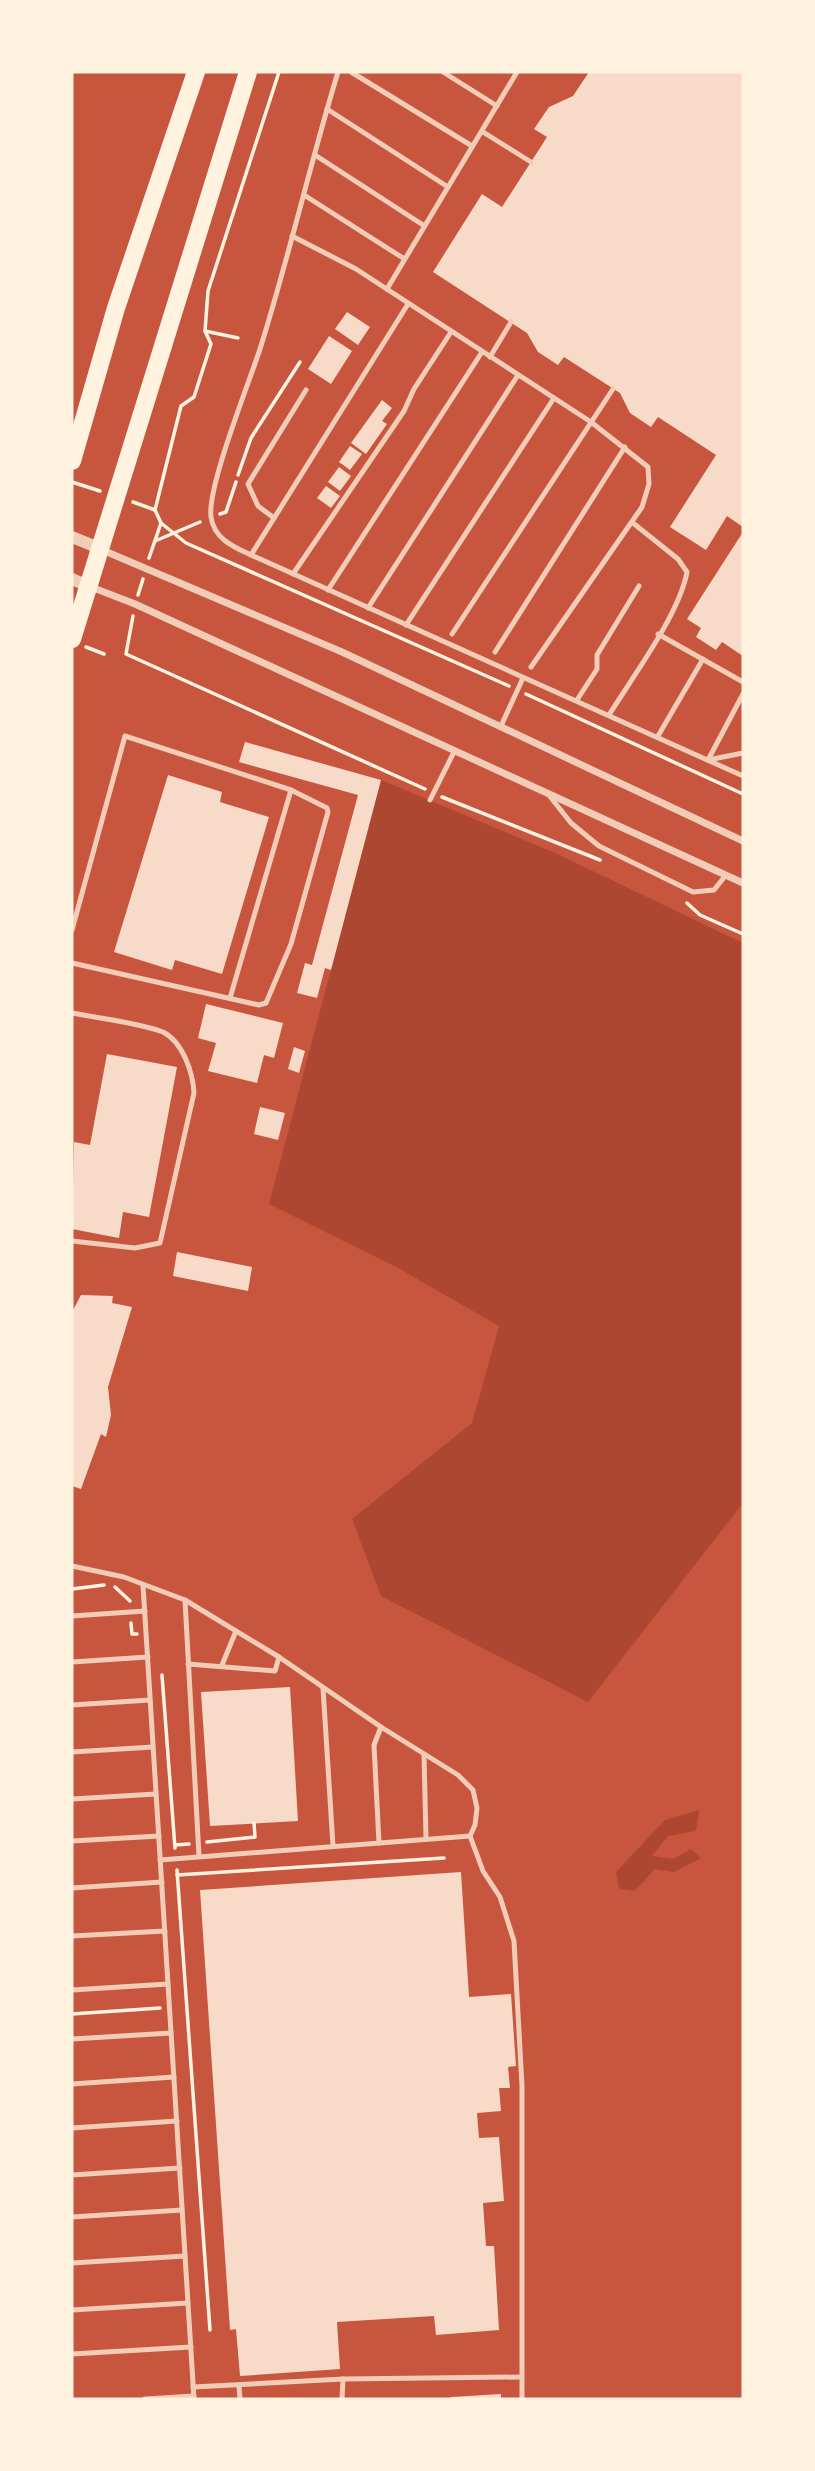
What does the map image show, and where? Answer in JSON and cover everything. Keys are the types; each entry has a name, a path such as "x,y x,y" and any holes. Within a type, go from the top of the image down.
{"main road":[{"path":"72,461 116,309 196,72"},
{"path":"72,639 80,582 99,548 248,72"}],"street":[{"path":"72,537 342,652 743,841"},
{"path":"80,582 135,604 743,883"}],"lane":[{"path":"338,72 292,236 214,491 211,518 227,544 743,776"},
{"path":"351,72 472,146"},
{"path":"443,72 497,106"},
{"path":"387,289 403,258 517,72"},
{"path":"327,109 448,187"},
{"path":"482,132 531,162"},
{"path":"315,155 423,225"},
{"path":"304,195 403,258"},
{"path":"292,236 356,269 591,422 644,461 649,476 642,507 531,667"},
{"path":"251,555 408,304"},
{"path":"490,357 511,322"},
{"path":"293,574 404,411 414,388 451,332"},
{"path":"328,590 482,352"},
{"path":"368,608 519,375"},
{"path":"452,634 613,389"},
{"path":"274,518 258,506 248,484 306,390"},
{"path":"406,625 554,398"},
{"path":"495,652 625,447"},
{"path":"609,715 659,634 684,586 687,572 678,559 633,523"},
{"path":"577,701 597,669 597,655 639,586"},
{"path":"659,634 743,682"},
{"path":"658,736 703,659"},
{"path":"501,726 523,678"},
{"path":"708,760 743,694"},
{"path":"72,930 125,736 291,790 323,805 328,812 291,944 266,1003 258,1005 72,963"},
{"path":"430,800 454,752"},
{"path":"708,760 743,753"},
{"path":"230,998 291,790"},
{"path":"548,794 571,823 599,846 693,891 713,890 726,876"},
{"path":"72,1013 164,1033 179,1046 193,1080 194,1093 160,1243 135,1248 72,1241"},
{"path":"72,1566 186,1600 279,1657 424,1755 458,1774 473,1790 477,1808 475,1825 470,1836 483,1871 500,1897 514,1941 522,2086 522,2399"},
{"path":"143,1585 194,2398 145,2399"},
{"path":"186,1600 199,1856"},
{"path":"72,1616 145,1611"},
{"path":"222,1665 236,1631"},
{"path":"72,1662 148,1657"},
{"path":"188,1664 275,1671 279,1657"},
{"path":"323,1689 333,1846"},
{"path":"72,1705 150,1700"},
{"path":"379,1843 374,1745 381,1727"},
{"path":"72,1752 153,1747"},
{"path":"424,1755 426,1838"},
{"path":"72,1799 156,1794"},
{"path":"72,1841 159,1836"},
{"path":"160,1860 470,1836"},
{"path":"72,1888 162,1882"},
{"path":"72,1936 165,1931"},
{"path":"72,1990 168,1984"},
{"path":"72,2039 171,2033"},
{"path":"72,2084 174,2077"},
{"path":"72,2128 177,2122"},
{"path":"72,2175 180,2168"},
{"path":"72,2217 182,2210"},
{"path":"72,2263 185,2256"},
{"path":"72,2310 188,2303"},
{"path":"72,2354 191,2347"},
{"path":"193,2387 344,2379 520,2377"},
{"path":"342,2399 344,2379"},
{"path":"239,2386 240,2399"}],"path":[{"path":"279,72 208,291 205,331 211,344 194,397 181,406 155,510 161,523 171,533 743,794"},
{"path":"205,331 238,338"},
{"path":"153,541 226,512 251,438 300,362"},
{"path":"126,653 135,604 153,541 161,523"},
{"path":"175,1844 255,1837 254,1823"},
{"path":"177,1875 444,1858"},
{"path":"72,2014 187,2006"}],"shaded area":[{"path":"381,780 555,853 743,943 743,1503 588,1702 381,1596 352,1519 472,1423 499,1326 398,1268 269,1204"},
{"path":"699,1810 696,1831 668,1836 652,1856 673,1859 691,1849 701,1858 674,1872 655,1869 635,1891 619,1889 616,1872 665,1820"}],"building":[{"path":"589,72 743,72 743,527 727,516 706,550 670,527 716,455 658,417 651,427 630,413 620,393 564,357 558,365 538,352 527,333 433,272 482,194 502,207 547,137 534,129 549,107 573,96"},
{"path":"347,312 370,327 358,345 335,329"},
{"path":"329,336 352,351 331,384 308,369"},
{"path":"382,400 392,408 382,421 387,424 366,454 351,443"},
{"path":"350,446 362,454 350,470 339,462"},
{"path":"339,467 351,476 340,491 328,482"},
{"path":"326,486 340,496 331,508 317,498"},
{"path":"743,532 743,656 722,642 716,650 696,637 701,628 687,619"},
{"path":"245,742 381,780 331,970 325,968 317,998 297,993 305,963 312,965 358,795 239,762"},
{"path":"168,775 222,792 220,802 269,817 222,974 175,960 172,970 114,952"},
{"path":"206,1004 283,1023 274,1058 264,1055 257,1083 208,1071 216,1043 198,1038"},
{"path":"294,1047 305,1051 299,1073 288,1069"},
{"path":"107,1054 177,1067 149,1217 123,1212 119,1238 72,1229 74,1142 90,1145"},
{"path":"260,1107 285,1113 278,1140 254,1134"},
{"path":"177,1252 252,1267 248,1291 173,1276"},
{"path":"81,1295 113,1296 112,1303 132,1307 108,1387 111,1415 106,1437 101,1434 81,1489 72,1486 72,1312"},
{"path":"290,1687 298,1821 210,1826 201,1692"},
{"path":"461,1872 469,1997 511,1994 516,2066 508,2067 510,2088 499,2088 501,2111 477,2113 479,2138 499,2137 504,2201 483,2203 486,2246 494,2246 499,2330 436,2335 434,2316 337,2322 340,2369 240,2376 236,2329 230,2330 200,1890"},
{"path":"501,2394 501,2399 451,2399 451,2397"}]}
